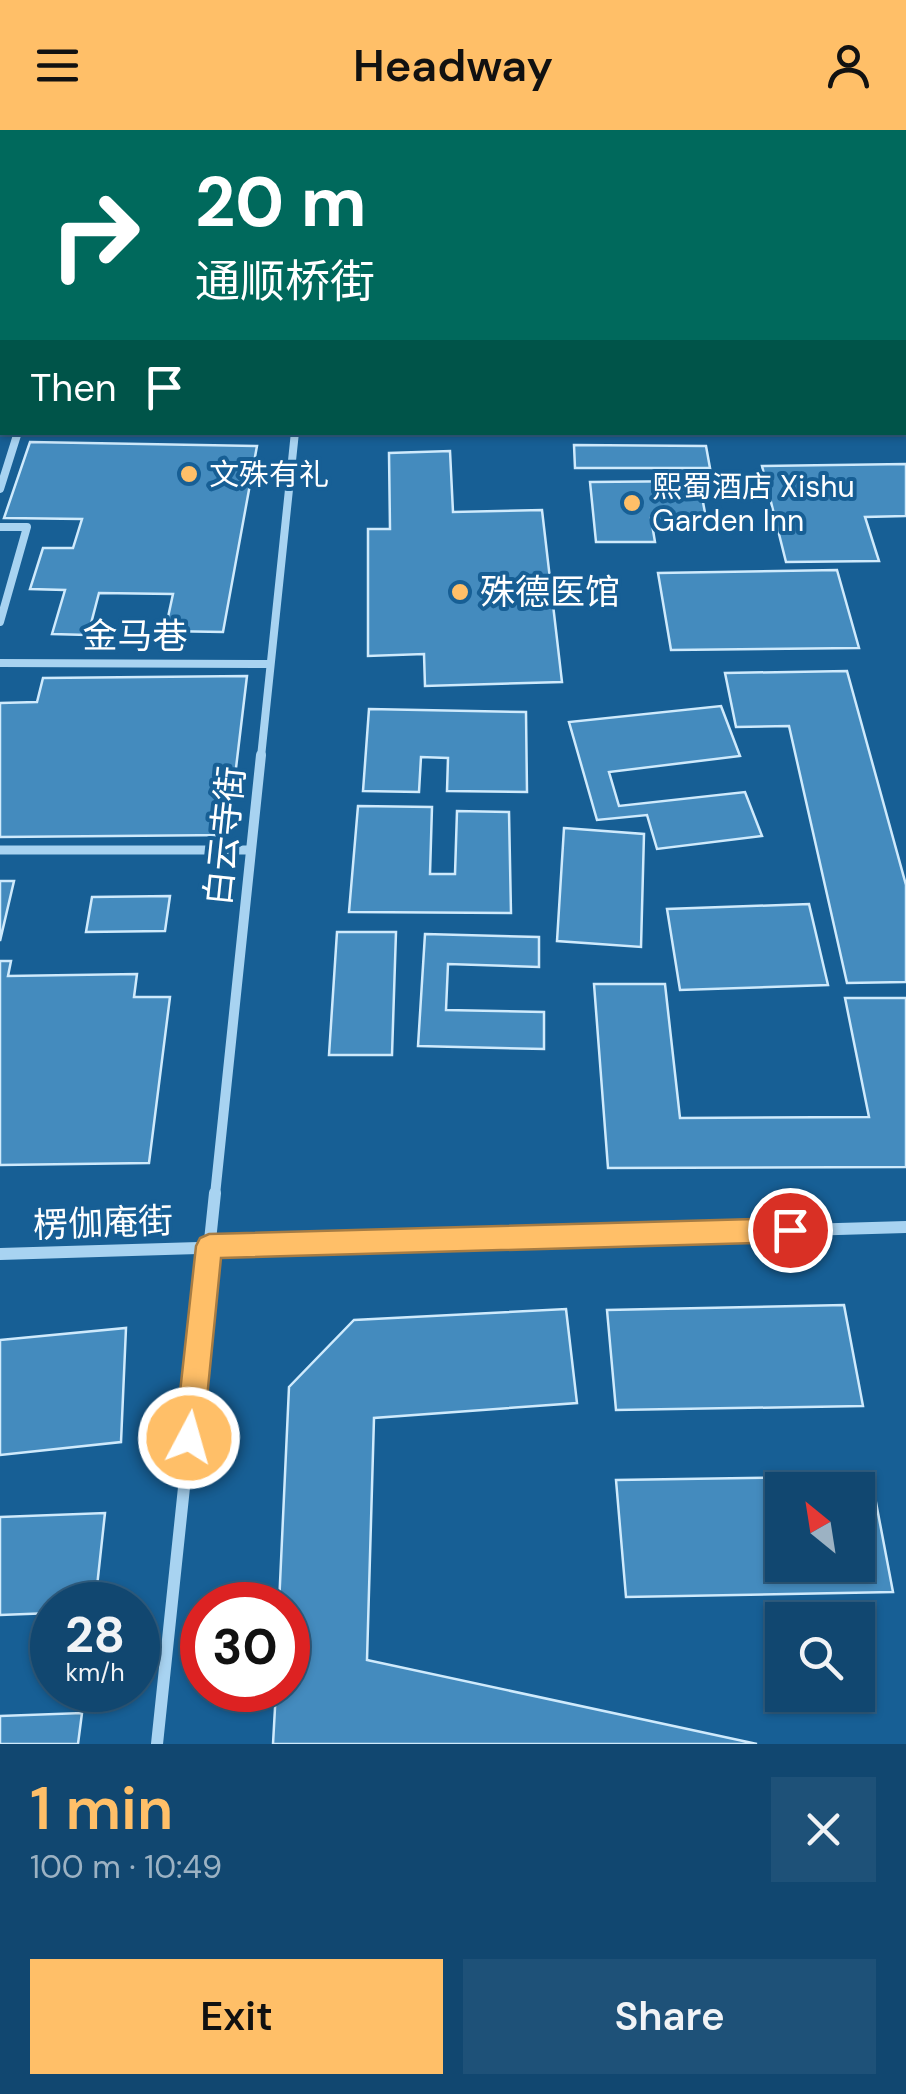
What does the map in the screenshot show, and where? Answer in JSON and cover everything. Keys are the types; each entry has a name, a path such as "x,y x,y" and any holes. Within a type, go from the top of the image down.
{"street":[{"path":"0,489 17,435"},
{"name":"白云寺街","path":"157,1744 294,435"},
{"path":"0,527 27,527 0,622"},
{"name":"金马巷","path":"0,663 270,664"},
{"path":"0,850 251,850"},
{"name":"楞伽庵街","path":"0,1254 906,1227"}],"building":[{"path":"30,442 257,446 223,632 165,631 173,594 99,593 88,635 52,634 65,590 30,589 43,548 73,548 82,519 4,518"},
{"path":"574,445 706,446 710,468 575,468"},
{"name":"殊德医馆","path":"450,451 453,512 542,510 562,682 425,686 424,654 368,656 368,529 390,529 389,453"},
{"path":"906,464 906,516 865,517 879,561 786,562 762,466"},
{"path":"699,481 706,518 651,518 655,542 596,542 590,482"},
{"path":"837,570 859,648 671,650 658,573"},
{"path":"847,671 906,885 906,982 847,983 789,726 736,727 725,673"},
{"path":"247,676 228,835 0,837 0,703 37,702 43,678"},
{"path":"721,706 740,756 609,772 619,806 745,792 762,836 657,849 647,815 597,820 569,722"},
{"path":"369,709 526,712 527,792 447,791 448,758 421,757 419,792 363,791"},
{"path":"358,806 432,807 430,874 455,874 457,811 509,812 511,913 349,912"},
{"path":"564,828 644,834 641,947 557,941"},
{"path":"0,881 14,881 0,941"},
{"path":"170,896 165,931 86,932 92,897"},
{"path":"809,904 828,985 680,990 667,909"},
{"path":"337,932 396,932 392,1055 329,1055"},
{"path":"425,934 539,937 539,967 448,964 446,1010 544,1012 544,1049 418,1046"},
{"path":"0,961 11,961 8,976 137,974 134,997 170,997 149,1163 0,1165"},
{"path":"594,984 665,984 680,1118 869,1117 845,998 906,998 906,1167 608,1168"},
{"path":"844,1305 863,1406 616,1410 607,1310"},
{"path":"566,1309 577,1403 374,1418 367,1660 757,1744 273,1744 275,1712 310,1712 310,1582 280,1582 289,1387 354,1320"},
{"path":"126,1328 121,1442 0,1455 0,1340"},
{"path":"765,1478 765,1582 875,1582 875,1497 893,1592 626,1597 616,1480"},
{"path":"105,1513 98,1582 30,1582 30,1614 0,1615 0,1517"},
{"path":"82,1713 78,1744 0,1744 0,1716"}],"place":[{"name":"文殊有礼","path":"189,474"},
{"name":"熙蜀酒店 Xishu Garden Inn","path":"632,503"},
{"name":"殊德医馆","path":"460,592"}],"route":[{"path":"189,1438 209,1246 790,1230"}]}
